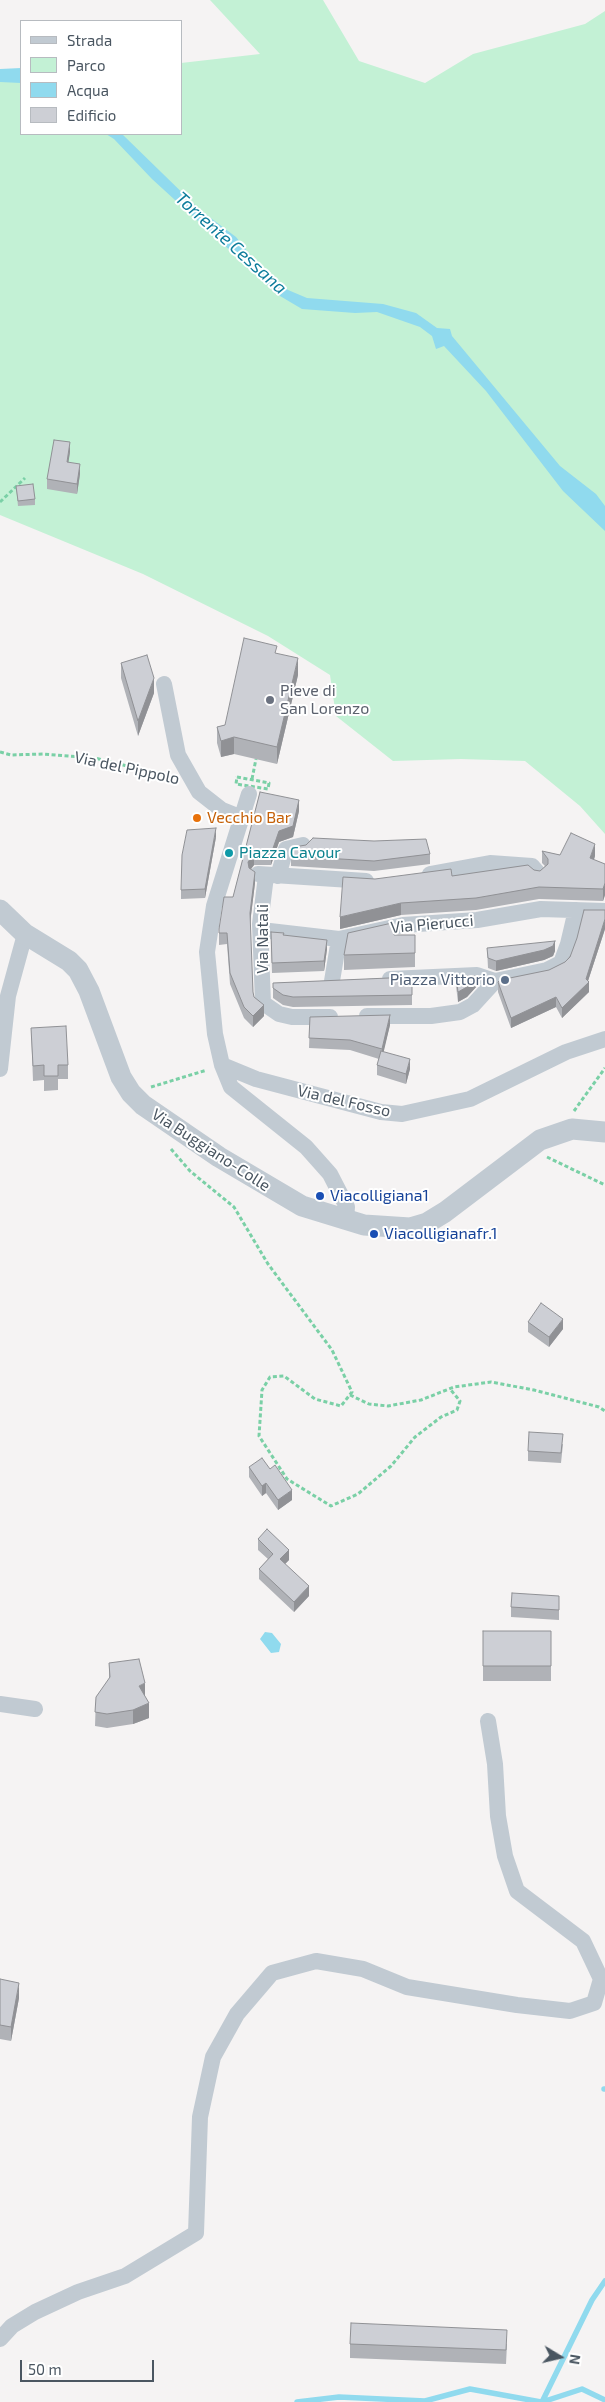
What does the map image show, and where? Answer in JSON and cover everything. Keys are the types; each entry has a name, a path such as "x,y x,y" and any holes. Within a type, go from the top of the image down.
{"street":[{"path":"164,684 178,755 194,783"},
{"name":"Via del Pippolo","path":"194,783 199,792 222,810 242,818"},
{"path":"251,787 214,906 208,952 215,1034 222,1065 231,1087 306,1147 330,1174 347,1207 346,1220"},
{"name":"Via Natali","path":"303,845 286,849 268,875 261,930 263,1003 279,1014 292,1017 432,1016 460,1012 473,1005 495,981"},
{"path":"412,876 490,863 532,866 538,873"},
{"path":"268,875 384,880"},
{"name":"Via Pierucci","path":"261,930 339,939 403,925 477,920 545,905 576,910 605,911"},
{"name":"Via Buggiano-Colle","path":"0,910 25,934 69,961 78,970 89,991 121,1077 130,1093 161,1119 284,1197 302,1206 346,1220 374,1226 410,1228 428,1223 445,1212 540,1140 572,1129 605,1132"},
{"path":"370,980 477,975 495,981 547,970 560,963 568,944 576,910"},
{"path":"0,1069 8,996 25,934"},
{"path":"339,939 324,982 351,981"},
{"path":"263,983 280,983"},
{"name":"Via del Fosso","path":"222,1065 256,1079 381,1112 402,1114 470,1099 566,1052 605,1039"},
{"path":"0,1704 35,1709"},
{"path":"0,2339 12,2326 35,2312 78,2292 125,2276 196,2234 200,2118 213,2057 237,2014 272,1973 316,1961 363,1969 407,1987 517,2005 570,2011 594,2003 601,1978 583,1940 517,1890 505,1856 498,1816 495,1764 488,1720"}],"path":[{"path":"0,502 25,478"},
{"name":"Via del Pippolo","path":"0,752 10,755 42,754 95,758 194,783"},
{"path":"251,787 256,759"},
{"path":"130,1093 222,1065"},
{"path":"556,1133 605,1068"},
{"path":"166,1143 190,1172 234,1207 268,1264 332,1350 352,1392 341,1406 315,1399 284,1376 270,1377 262,1390 259,1436 287,1479 331,1506 358,1494 391,1466 415,1437 441,1416 457,1410 460,1400 450,1389"},
{"path":"521,1154 540,1154 605,1185"},
{"path":"350,1395 369,1404 388,1406 421,1400 450,1389 491,1382 534,1390 599,1407 605,1411"}],"green space":[{"path":"210,0 323,0 359,61 425,83 473,54 585,24 605,11 605,834 580,806 525,761 461,759 393,761 336,716 330,675 268,636 143,574 0,515 0,77 20,77 20,135 182,135 182,63 260,54"}],"water":[{"path":"20,68 20,83 0,82 0,69"},
{"name":"Torrente Cessana","path":"108,135 123,135 200,210 236,237 252,257 288,290 307,298 383,304 416,313 437,328 450,329 452,336 560,466 596,494 605,506 605,531 563,491 486,391 444,346 436,349 432,336 420,327 377,312 355,313 302,309 280,296 152,179 114,139"},
{"path":"265,1632 272,1633 281,1644 279,1652 271,1653 260,1639"}],"building":[{"path":"54,440 70,442 67,462 80,464 77,484 47,479"},
{"path":"33,484 35,499 18,501 16,486"},
{"path":"244,638 277,646 275,653 298,658 277,747 234,737 221,741 217,727 225,725"},
{"path":"147,655 154,678 138,721 121,663"},
{"path":"260,792 299,800 293,826 279,831 271,854 254,854 248,862 249,868 255,872 250,913 253,992 254,997 264,1005 253,1016 244,1007 230,973 227,933 219,933 219,929 224,897 233,897"},
{"path":"216,828 205,889 181,890 182,855 187,830"},
{"path":"571,833 595,844 590,858 605,864 605,883 603,889 539,887 476,898 401,903 340,917 343,877 375,879 451,869 452,876 528,865 534,870 540,871 548,864 548,859 542,851 560,855"},
{"path":"313,838 374,841 426,839 430,854 374,861 291,856 294,847 306,845"},
{"path":"584,910 605,910 605,919 586,979 589,982 562,1008 556,997 511,1018 498,982 549,970 565,962 570,957 577,938"},
{"path":"392,923 394,935 415,935 415,953 344,955 348,933"},
{"path":"271,932 327,940 324,961 272,963"},
{"path":"555,941 553,946 544,950 496,961 488,958 487,948"},
{"path":"456,976 477,976 467,987 458,992"},
{"path":"412,977 412,995 293,997 283,995 273,988 273,983"},
{"path":"390,1015 382,1049 350,1040 309,1038 310,1017"},
{"path":"66,1026 68,1065 58,1065 58,1076 44,1076 44,1065 33,1066 31,1028"},
{"path":"381,1051 410,1059 406,1074 377,1065"},
{"path":"541,1303 563,1319 549,1337 528,1322"},
{"path":"529,1432 563,1434 561,1453 528,1451"},
{"path":"262,1458 270,1469 275,1465 292,1490 278,1500 266,1483 262,1486 249,1467"},
{"path":"267,1529 289,1550 280,1559 309,1586 294,1602 259,1569 273,1554 258,1539"},
{"path":"512,1593 559,1596 559,1610 511,1607"},
{"path":"483,1631 551,1631 551,1666 483,1666"},
{"path":"139,1659 145,1683 139,1686 149,1703 133,1710 107,1714 95,1712 96,1697 110,1677 109,1663"},
{"path":"0,1979 19,1983 11,2027 0,2025"},
{"path":"351,2323 507,2330 506,2350 350,2344"}],"waterway":[{"path":"542,2402 592,2300 605,2281"},
{"path":"297,2402 339,2397 425,2401 470,2389 541,2402"},
{"path":"542,2402 582,2389 605,2400"}],"place":[{"name":"Pieve di San Lorenzo","path":"270,700"},
{"name":"Vecchio Bar","path":"197,818"},
{"name":"Piazza Cavour","path":"229,853"},
{"name":"Piazza Vittorio","path":"505,980"},
{"name":"Viacolligiana1","path":"320,1196"},
{"name":"Viacolligianafr.1","path":"374,1234"}]}
